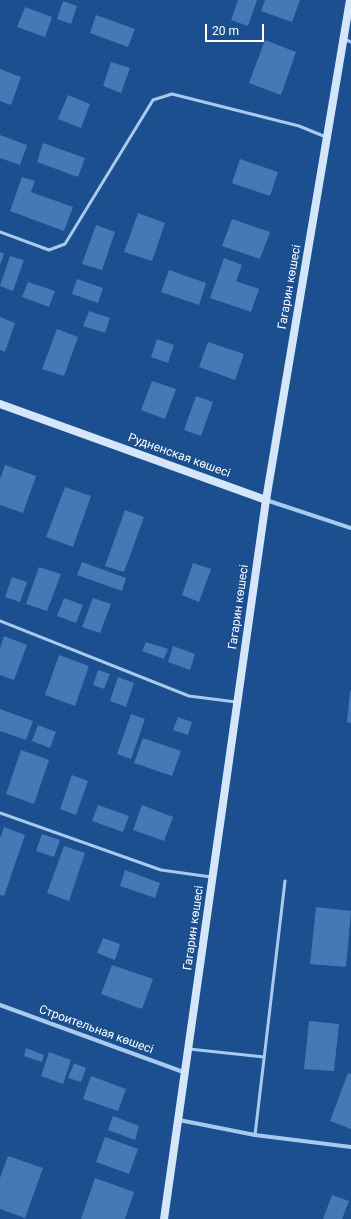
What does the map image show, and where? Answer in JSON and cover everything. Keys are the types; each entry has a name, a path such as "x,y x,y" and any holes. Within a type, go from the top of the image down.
{"street":[{"name":"Гагарин көшесі","path":"164,1219 186,1073 266,500 327,138 347,41 350,0"},
{"name":"Рудненская көшесі","path":"0,404 266,500 351,528"},
{"name":"Строительная көшесі","path":"0,1006 186,1073"},
{"path":"179,1120 255,1135 351,1148"}],"lane":[{"path":"0,232 49,250 65,244 153,100 172,94 299,126 327,138"},
{"path":"0,621 190,696 238,703"},
{"path":"0,813 161,870 213,878"},
{"path":"255,1135 285,882"},
{"path":"189,1049 264,1057"}],"building":[{"path":"238,0 257,0 248,26 231,20"},
{"path":"265,0 300,0 292,22 261,11"},
{"path":"63,1 77,6 71,24 57,19"},
{"path":"25,7 52,17 45,37 17,27"},
{"path":"96,15 135,29 128,47 90,33"},
{"path":"265,40 296,52 281,95 249,83"},
{"path":"111,62 130,68 121,93 103,86"},
{"path":"0,69 21,77 11,105 0,101"},
{"path":"68,95 90,104 81,128 58,119"},
{"path":"0,135 27,145 20,165 0,158"},
{"path":"43,143 85,158 78,177 37,162"},
{"path":"240,159 278,172 270,196 232,183"},
{"path":"22,177 35,181 31,192 73,207 64,231 10,211"},
{"path":"138,213 165,223 152,261 124,252"},
{"path":"232,219 270,232 260,259 222,246"},
{"path":"96,225 115,232 102,270 82,264"},
{"path":"0,252 4,254 0,265"},
{"path":"10,256 24,260 13,291 0,286"},
{"path":"224,258 242,265 236,281 259,289 251,312 210,298"},
{"path":"169,270 206,283 199,305 161,292"},
{"path":"77,279 103,288 98,303 72,294"},
{"path":"28,282 55,291 49,307 22,297"},
{"path":"89,311 110,318 105,333 83,326"},
{"path":"0,317 15,323 5,352 0,350"},
{"path":"57,329 78,337 64,376 42,369"},
{"path":"157,339 174,345 168,363 151,357"},
{"path":"208,342 244,354 235,380 199,367"},
{"path":"152,381 176,389 165,419 141,410"},
{"path":"196,396 213,402 201,436 184,430"},
{"path":"5,465 36,476 23,513 0,505 0,479"},
{"path":"65,487 91,496 73,547 46,537"},
{"path":"125,510 144,517 124,572 105,566"},
{"path":"82,562 126,578 122,591 77,575"},
{"path":"193,563 211,569 199,602 182,595"},
{"path":"39,567 61,574 47,611 26,604"},
{"path":"12,577 27,582 20,602 5,597"},
{"path":"64,598 83,605 76,623 57,616"},
{"path":"93,598 111,604 100,633 82,627"},
{"path":"4,636 27,645 14,680 0,675 0,648"},
{"path":"146,642 168,649 164,659 142,651"},
{"path":"173,646 195,654 190,670 168,662"},
{"path":"59,655 89,666 75,706 45,695"},
{"path":"98,670 110,674 104,689 93,685"},
{"path":"118,677 134,683 126,707 110,701"},
{"path":"351,691 351,723 347,722"},
{"path":"0,709 33,721 26,740 0,731"},
{"path":"131,714 145,719 131,759 117,754"},
{"path":"178,717 192,722 188,735 173,730"},
{"path":"38,725 56,732 50,748 32,741"},
{"path":"143,738 181,751 172,776 134,763"},
{"path":"21,750 49,760 34,804 6,794"},
{"path":"72,775 88,781 76,815 60,809"},
{"path":"98,805 129,816 123,832 92,821"},
{"path":"142,805 173,817 164,841 133,830"},
{"path":"4,827 25,835 4,896 0,895 0,838"},
{"path":"42,834 60,840 54,857 36,851"},
{"path":"64,846 85,853 69,901 47,893"},
{"path":"125,870 160,883 155,898 120,886"},
{"path":"316,907 351,911 346,967 310,964"},
{"path":"103,938 120,944 115,960 97,953"},
{"path":"112,965 153,979 142,1009 101,994"},
{"path":"309,1021 339,1024 334,1071 304,1069"},
{"path":"26,1048 44,1055 42,1062 24,1056"},
{"path":"49,1052 71,1060 63,1084 41,1076"},
{"path":"74,1063 86,1068 81,1082 68,1078"},
{"path":"348,1073 351,1074 351,1129 330,1121"},
{"path":"91,1076 126,1089 118,1111 83,1099"},
{"path":"113,1116 139,1126 135,1140 108,1130"},
{"path":"105,1137 138,1149 129,1174 96,1162"},
{"path":"8,1156 43,1168 25,1218 0,1209 0,1178"},
{"path":"95,1178 134,1192 125,1219 81,1219"},
{"path":"332,1195 349,1201 342,1219 323,1219"}]}
